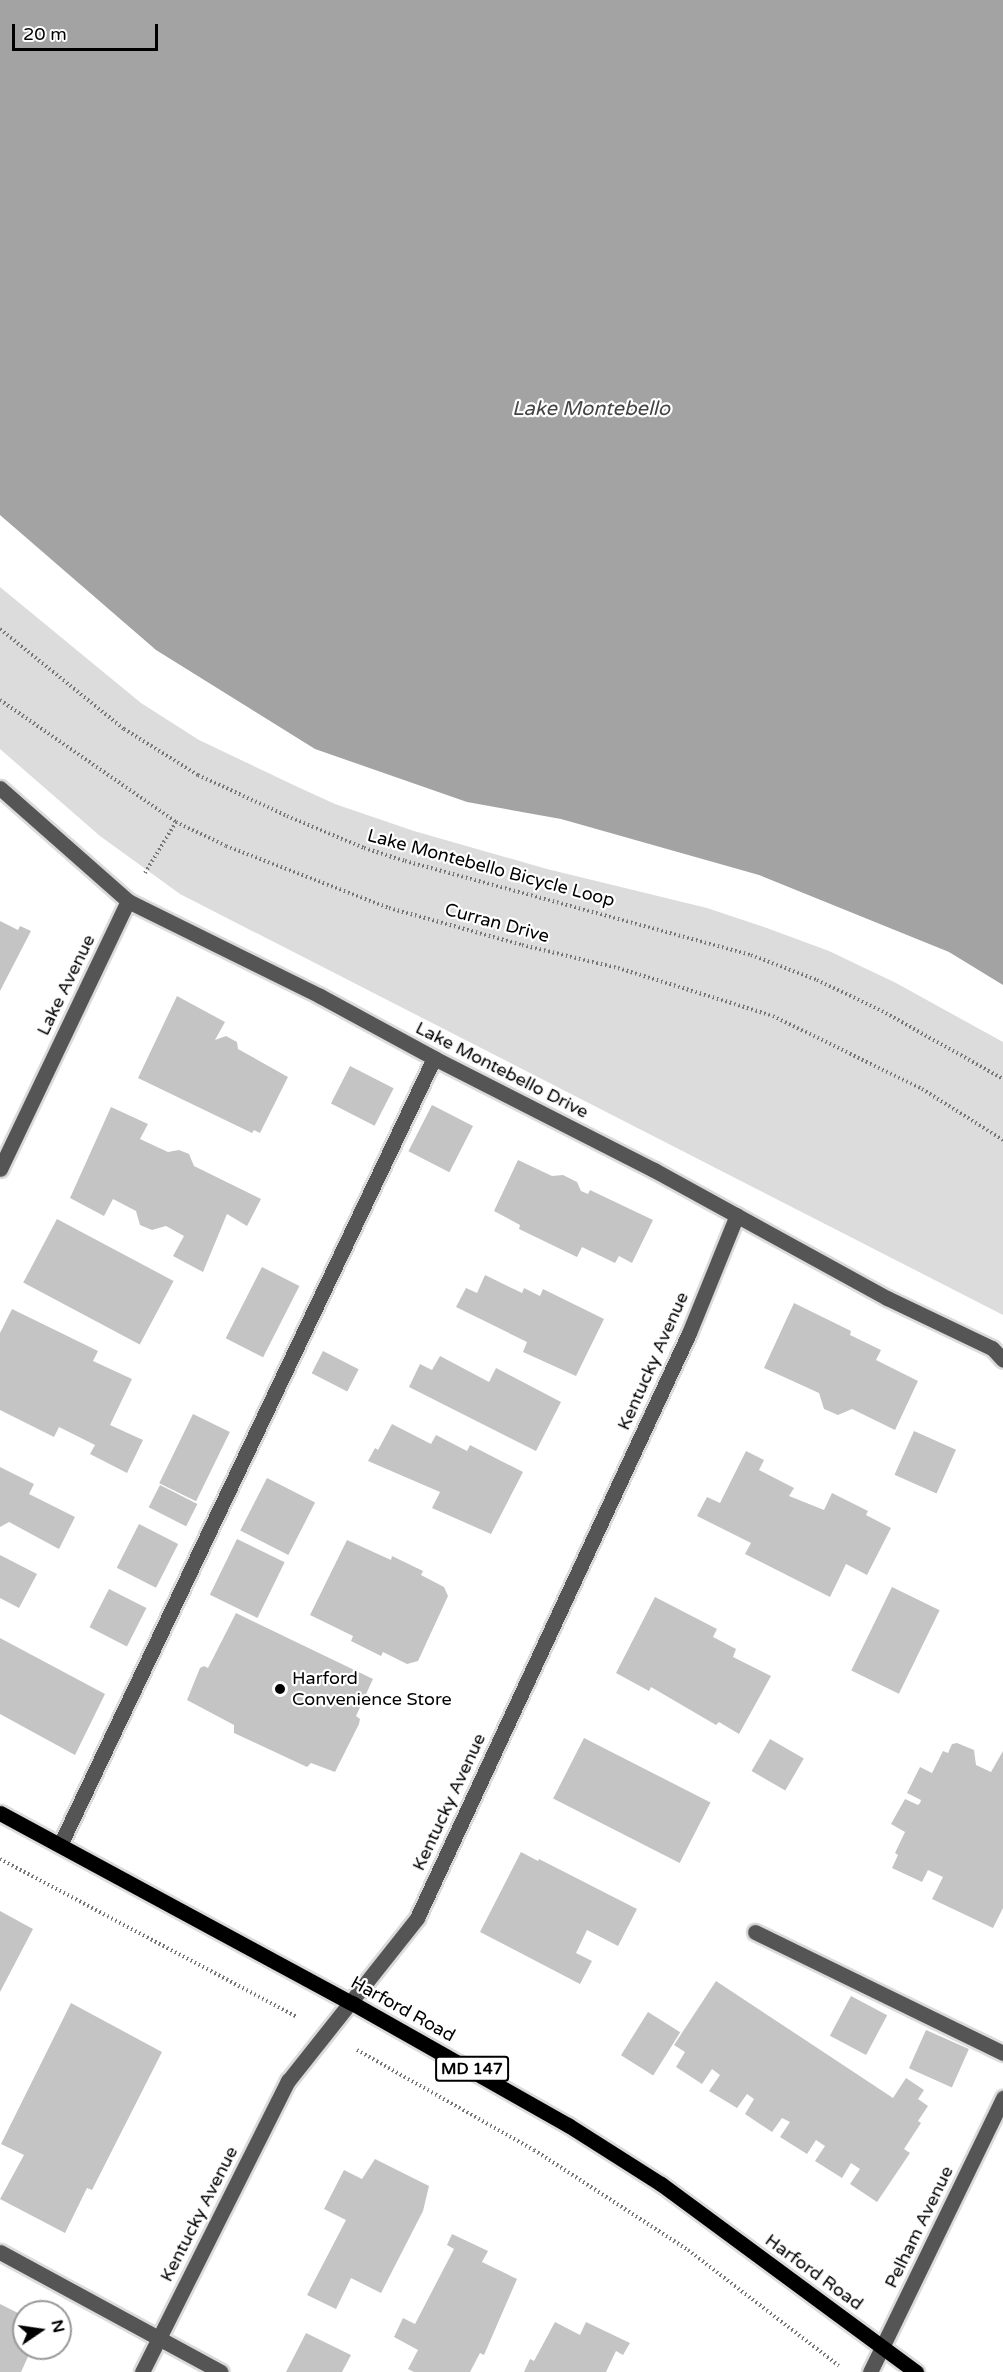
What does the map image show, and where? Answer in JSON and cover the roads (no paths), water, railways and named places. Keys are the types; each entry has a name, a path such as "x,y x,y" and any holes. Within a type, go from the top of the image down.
{"main road":[{"name":"Harford Road","path":"0,1813 352,2002 492,2081 661,2184 916,2372"}],"street":[{"name":"Lake Montebello Drive","path":"0,788 128,901 320,996 736,1215 887,1298 992,1348 1003,1360"},
{"name":"Lake Avenue","path":"0,1169 128,901"},
{"path":"60,1845 434,1058"},
{"name":"Kentucky Avenue","path":"142,2372 288,2081 417,1918 684,1344 736,1215"},
{"path":"755,1932 1003,2053"},
{"name":"Pelham Avenue","path":"870,2372 1003,2098"},
{"path":"0,2252 221,2372"}],"water":[{"name":"Lake Montebello","path":"0,0 1003,0 1003,985 949,952 759,875 561,819 467,802 315,749 156,650 0,515"}],"place":[{"name":"Harford Convenience Store","path":"280,1689"}]}
